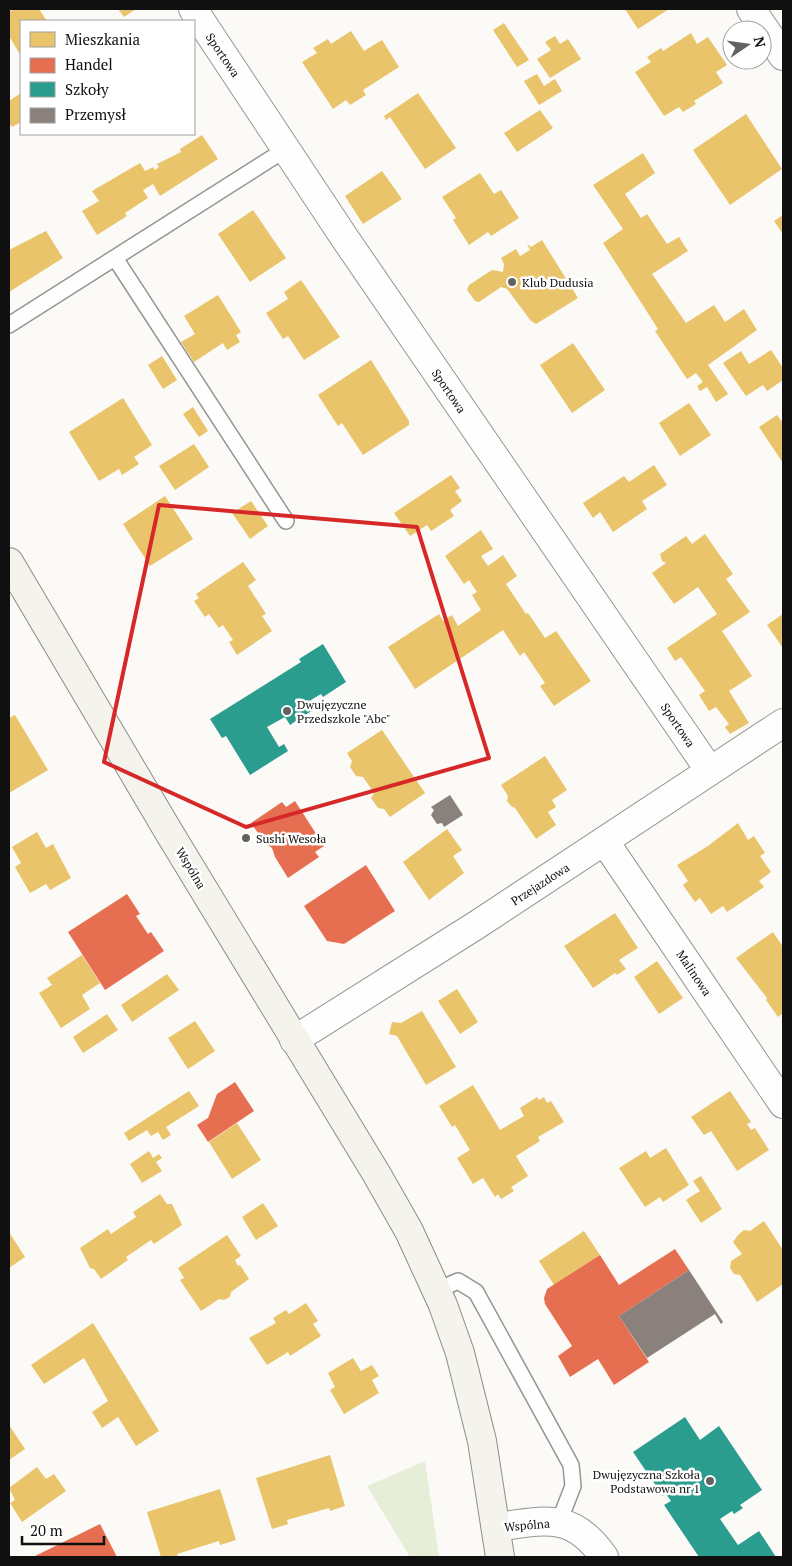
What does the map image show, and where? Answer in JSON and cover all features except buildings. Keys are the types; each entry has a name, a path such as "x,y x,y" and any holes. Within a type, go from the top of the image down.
{"street":[{"name":"Sportowa","path":"193,9 286,149 710,771"},
{"path":"752,9 783,56"},
{"name":"Wspólna","path":"9,562 409,1231 436,1291 466,1374 482,1441 497,1527 500,1557"},
{"name":"Przejazdowa","path":"294,1040 605,842 783,722"},
{"name":"Malinowa","path":"605,842 783,1104"},
{"name":"Wspólna","path":"497,1527 541,1522 559,1522 571,1525 588,1536 604,1557"}],"lane":[{"path":"9,325 286,149"},
{"path":"115,258 286,521"},
{"path":"436,1291 458,1281 476,1292 571,1465 573,1486 559,1522"}],"highlighted area":[{"path":"159,505 417,527 489,758 246,827 104,762"}],"green space":[{"path":"425,1461 439,1557 410,1557 367,1486"}],"place":[{"name":"Klub Dudusia","path":"512,282"},
{"name":"Dwujęzyczne Przedszkole \"Abc\"","path":"287,711"},
{"name":"Sushi Wesoła","path":"246,838"},
{"name":"Dwujęzyczna Szkoła Podstawowa nr 1","path":"710,1481"}]}
